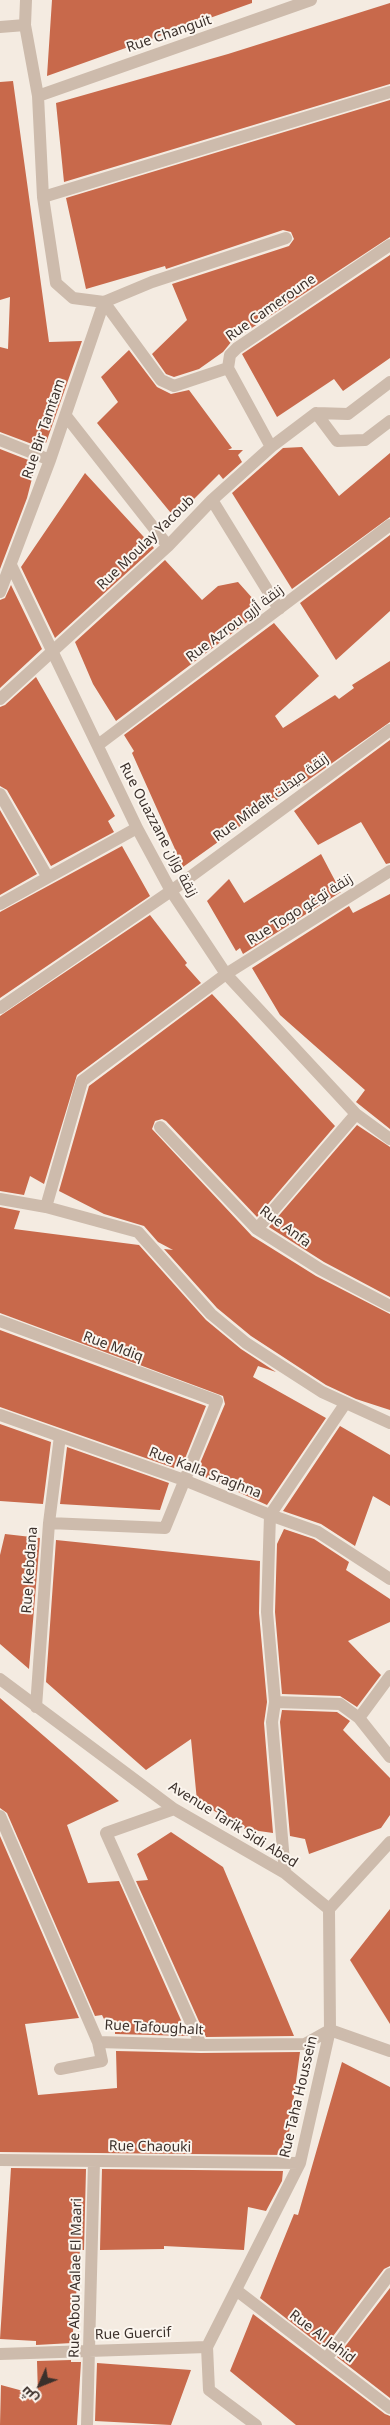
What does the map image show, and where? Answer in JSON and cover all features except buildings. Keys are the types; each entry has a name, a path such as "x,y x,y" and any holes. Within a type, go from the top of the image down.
{"street":[{"path":"26,0 25,24 38,96 43,197 56,283 73,298 104,302 152,282 286,238"},
{"name":"Rue Changuit","path":"38,96 311,0"},
{"path":"0,27 25,24"},
{"path":"43,197 390,92"},
{"name":"Rue Cameroune","path":"228,368 230,355 237,348 390,244"},
{"path":"104,302 161,380 174,386 228,368 272,447"},
{"name":"Rue Bir Tamtam","path":"0,592 66,416 104,302"},
{"path":"316,413 348,414 390,382"},
{"path":"316,413 337,441 365,440 390,421"},
{"name":"Rue Moulay Yacoub","path":"0,699 168,546 212,500 272,447 316,413"},
{"path":"66,416 168,546"},
{"path":"0,440 50,460"},
{"path":"212,500 279,609"},
{"name":"Rue Azrou زنقة أزرو","path":"98,746 390,526"},
{"name":"Rue Ouazzane زنقة وزان","path":"11,566 137,828 171,890 226,974 356,1114 390,1139"},
{"name":"Rue Midelt زنقة ميدلت","path":"0,1008 171,890 390,730"},
{"path":"0,794 47,876"},
{"path":"0,904 47,876 137,828"},
{"name":"Rue Togo زنقة توغو","path":"46,1207 82,1081 226,974 390,871"},
{"path":"257,1229 356,1114"},
{"name":"Rue Anfa","path":"160,1127 257,1229 320,1269 390,1306"},
{"path":"0,1199 46,1207 138,1232 211,1314 246,1343 322,1392 390,1423"},
{"name":"Rue Mdiq","path":"0,1321 216,1401 184,1480"},
{"path":"285,1873 272,1722 275,1702 267,1612 270,1515 345,1404"},
{"name":"Rue Kalla Sraghna","path":"0,1415 184,1480 270,1515 318,1532 390,1579"},
{"name":"Rue Kebdana","path":"36,1707 49,1523 60,1436"},
{"path":"49,1523 165,1528 184,1480"},
{"path":"359,1718 390,1676"},
{"name":"Avenue Tarik Sidi Abed","path":"1,1681 174,1809 285,1873 329,1909"},
{"path":"275,1702 340,1704 359,1718 390,1757"},
{"path":"174,1809 106,1833 201,2045"},
{"name":"Rue Tafoughalt","path":"0,1816 98,2042 201,2045 304,2044 330,2030"},
{"path":"329,1909 390,1842"},
{"name":"Rue Taha Houssein","path":"256,2425 209,2390 207,2347 300,2163 330,2030 329,1909"},
{"path":"330,2030 390,2051"},
{"path":"60,2069 102,2062 98,2042"},
{"name":"Rue Chaouki","path":"0,2160 300,2163"},
{"name":"Rue Abou Aalae El Maari","path":"87,2425 94,2161"},
{"path":"326,2359 390,2274"},
{"name":"Rue Al Jahid","path":"236,2290 390,2408"},
{"name":"Rue Guercif","path":"0,2354 207,2347"}]}
